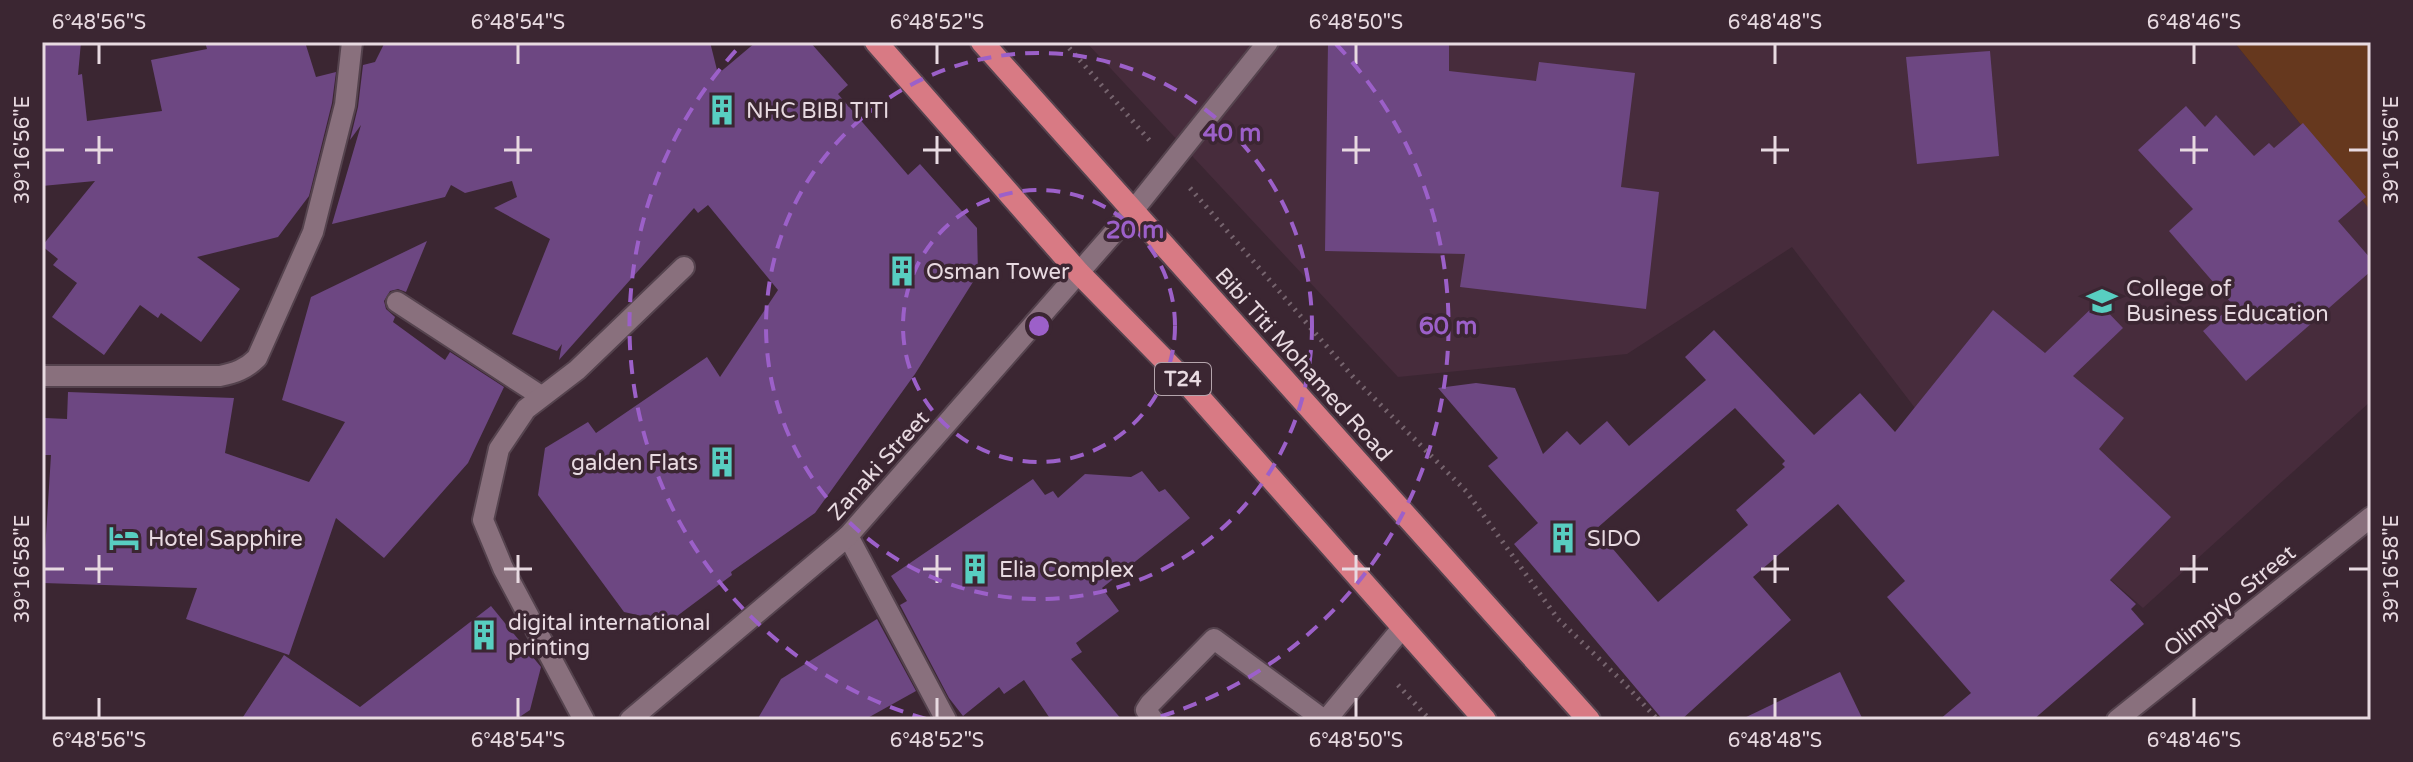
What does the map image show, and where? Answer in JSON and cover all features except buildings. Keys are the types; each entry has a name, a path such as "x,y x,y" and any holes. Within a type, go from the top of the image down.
{"highway":[{"name":"T24","path":"876,42 1079,273 1184,380 1485,720"},
{"name":"Bibi Titi Mohamed Road","path":"982,42 1589,720"}],"street":[{"path":"42,376 220,376 249,366 257,358 313,232 345,105 352,42"},
{"name":"Zanaki Street","path":"630,720 848,536 1132,212 1268,42"},
{"path":"584,720 503,568 483,520 499,449 526,409 577,370 684,267"},
{"path":"397,302 541,396"},
{"name":"Olimpiyo Street","path":"2117,720 2371,517"},
{"path":"848,536 946,720"},
{"path":"1153,720 1146,710 1150,704 1214,639 1325,720 1403,627"}],"path":[{"path":"1064,42 1354,378 1466,491 1558,619 1658,720"}],"shaded area":[{"name":"College of Business Education","path":"1086,42 2234,42 2371,211 2371,401 2143,608 1918,412 1792,247 1627,354 1398,377"},
{"path":"2234,42 2371,42 2371,211"}],"place":[{"name":"NHC BIBI TITI","path":"722,110"},
{"name":"Osman Tower","path":"902,271"},
{"name":"College of Business Education","path":"2102,301"},
{"name":"galden Flats","path":"722,462"},
{"name":"Hotel Sapphire","path":"124,538"},
{"name":"SIDO","path":"1563,538"},
{"name":"Elia Complex","path":"975,569"},
{"name":"digital international printing","path":"484,635"}]}
